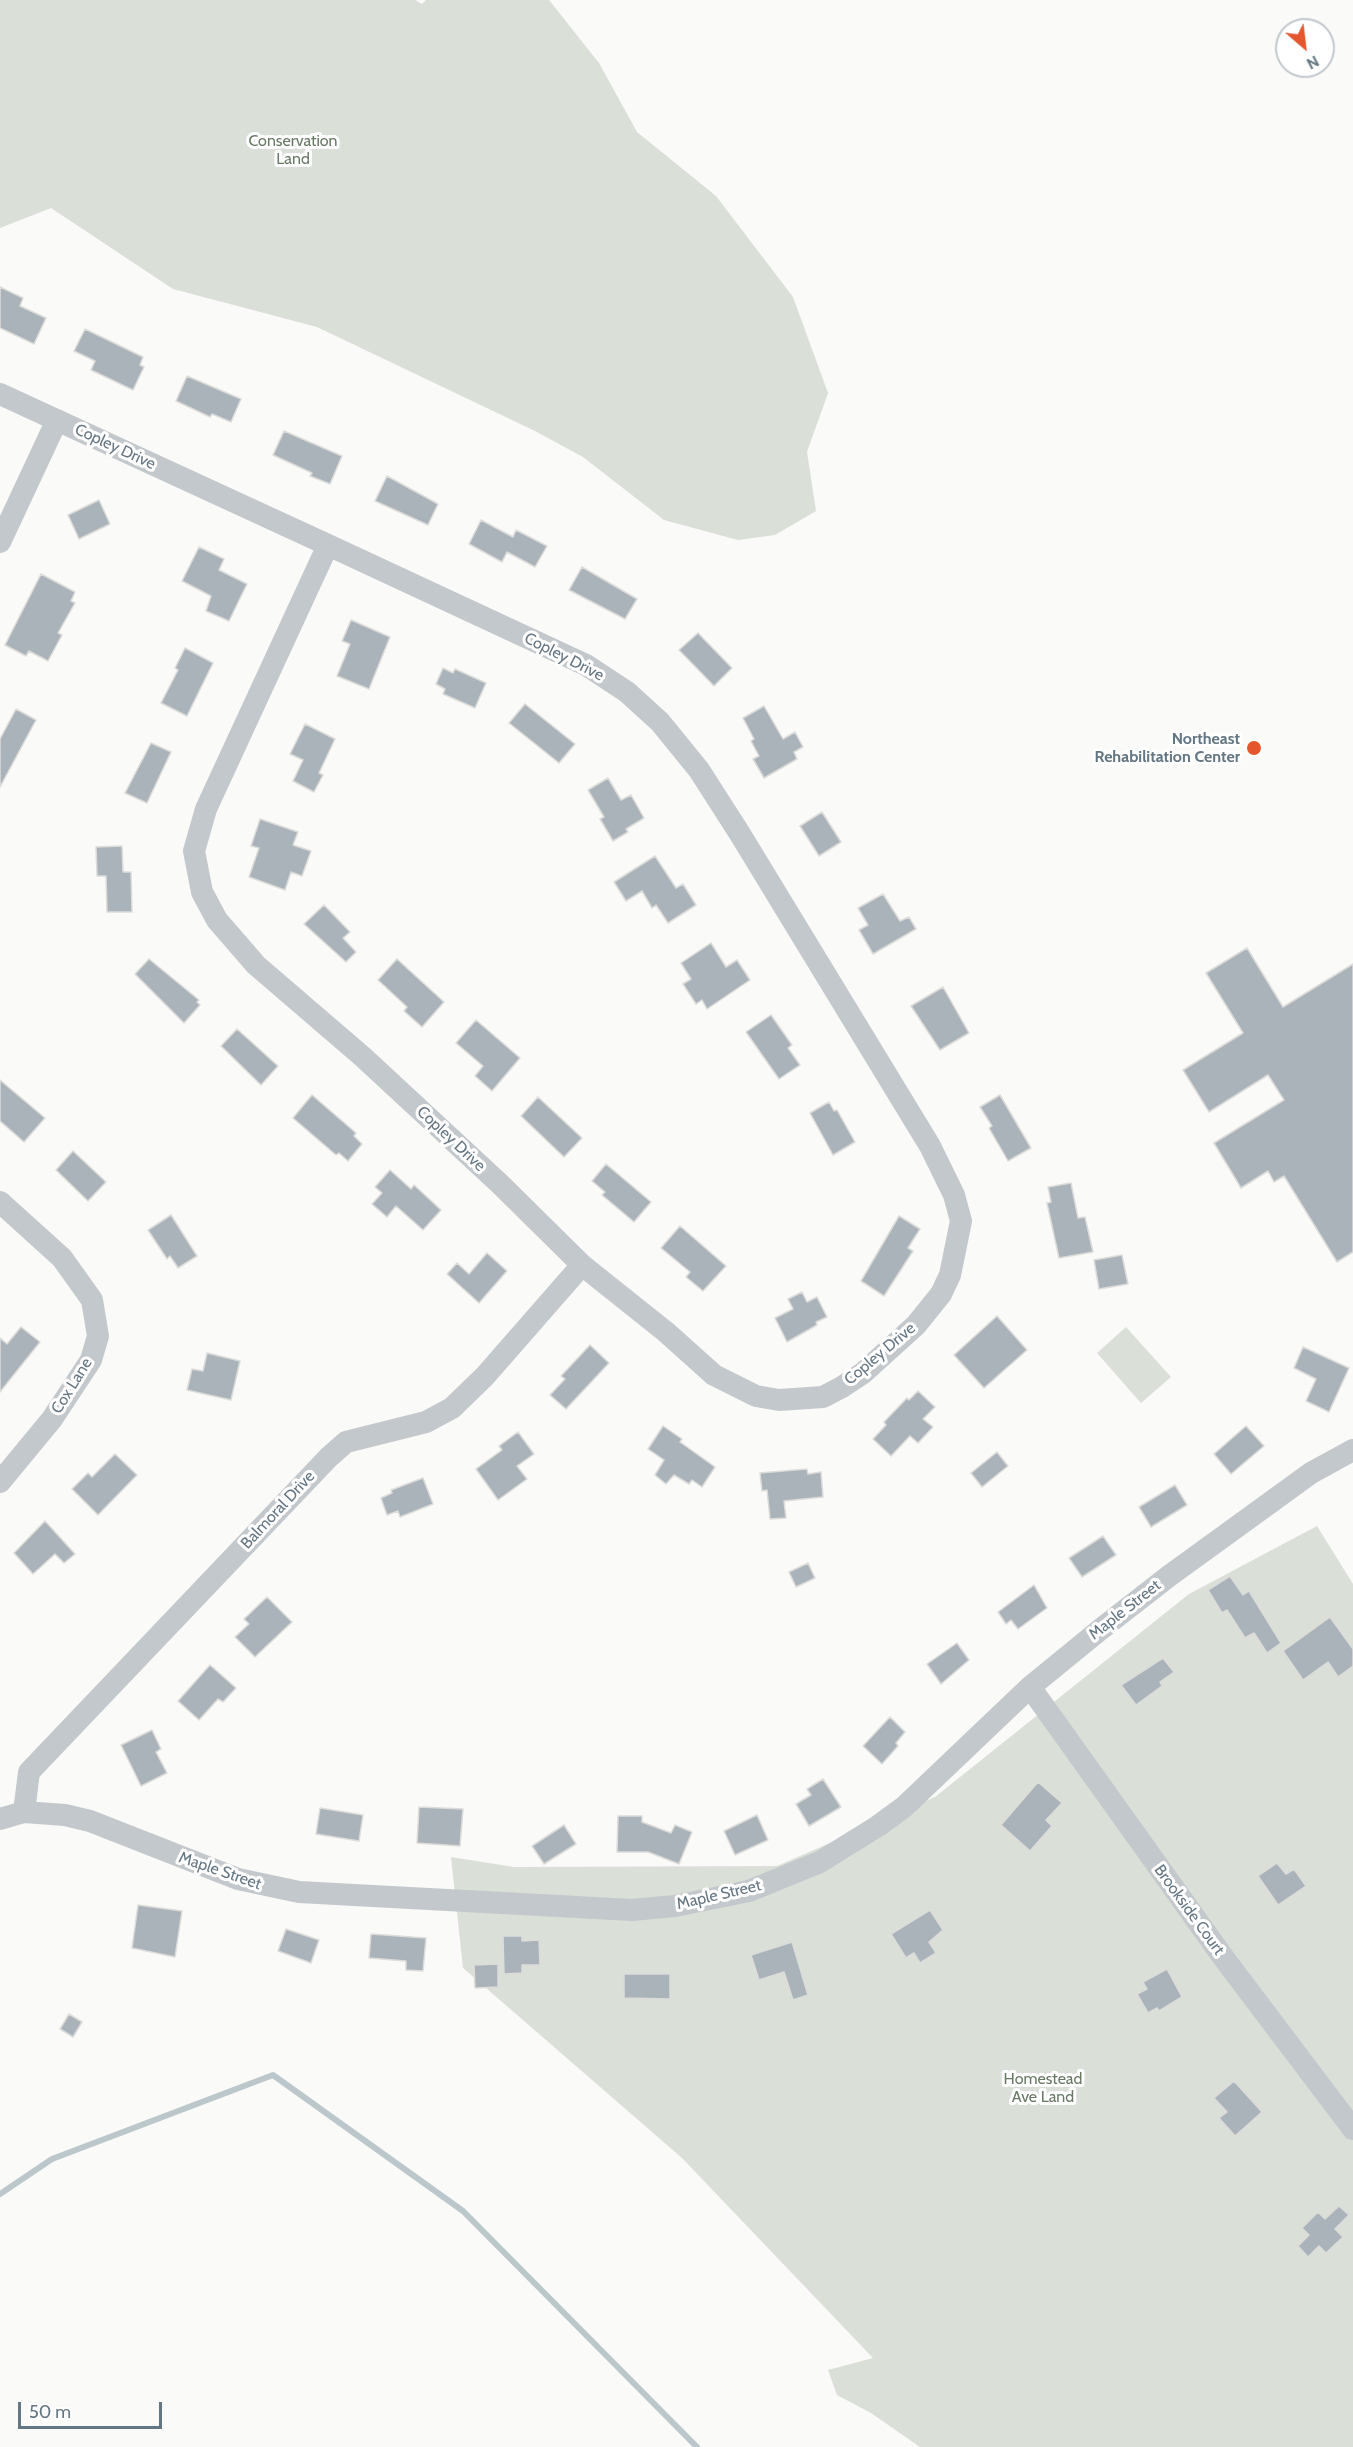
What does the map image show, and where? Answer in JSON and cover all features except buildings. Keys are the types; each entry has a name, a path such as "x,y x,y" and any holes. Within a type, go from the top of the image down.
{"street":[{"name":"Copley Drive","path":"0,394 328,545 586,665 627,692 660,722 699,770 740,834 930,1146 954,1195 961,1221 950,1275 941,1294 916,1325 863,1372 842,1387 823,1396 779,1400 756,1396 714,1375 666,1332 582,1265 500,1184 380,1073 256,965 217,920 202,892 194,851 206,809 328,545"},
{"path":"0,542 57,420"},
{"name":"Cox Lane","path":"0,1202 62,1258 92,1300 98,1336 91,1360 52,1419 0,1482"},
{"name":"Balmoral Drive","path":"24,1812 29,1772 329,1457 346,1443 426,1422 452,1408 485,1376 582,1265"},
{"name":"Maple Street","path":"0,1819 24,1812 65,1815 90,1821 218,1872 270,1888 330,1894 632,1910 675,1906 749,1891 803,1870 849,1846 904,1807 1030,1687 1168,1576 1311,1473 1353,1450"},
{"name":"Brookside Court","path":"1030,1687 1223,1957 1353,2129"}],"green space":[{"name":"Conservation Land","path":"0,0 415,0 422,4 426,0 549,0 599,63 637,132 716,196 793,297 828,393 807,452 816,511 775,535 738,540 664,520 583,457 535,431 317,327 173,289 51,208 0,228"},
{"path":"1126,1327 1171,1377 1141,1403 1097,1353"},
{"name":"Homestead Ave Land","path":"1317,1526 1353,1584 1353,2447 920,2447 871,2413 837,2395 828,2370 873,2358 682,2158 463,1968 451,1857 514,1867 777,1866 935,1797 1189,1594"}],"waterway":[{"path":"0,2194 52,2159 273,2075 463,2211 697,2447"}],"place":[{"name":"Northeast Rehabilitation Center","path":"1254,748"}]}
